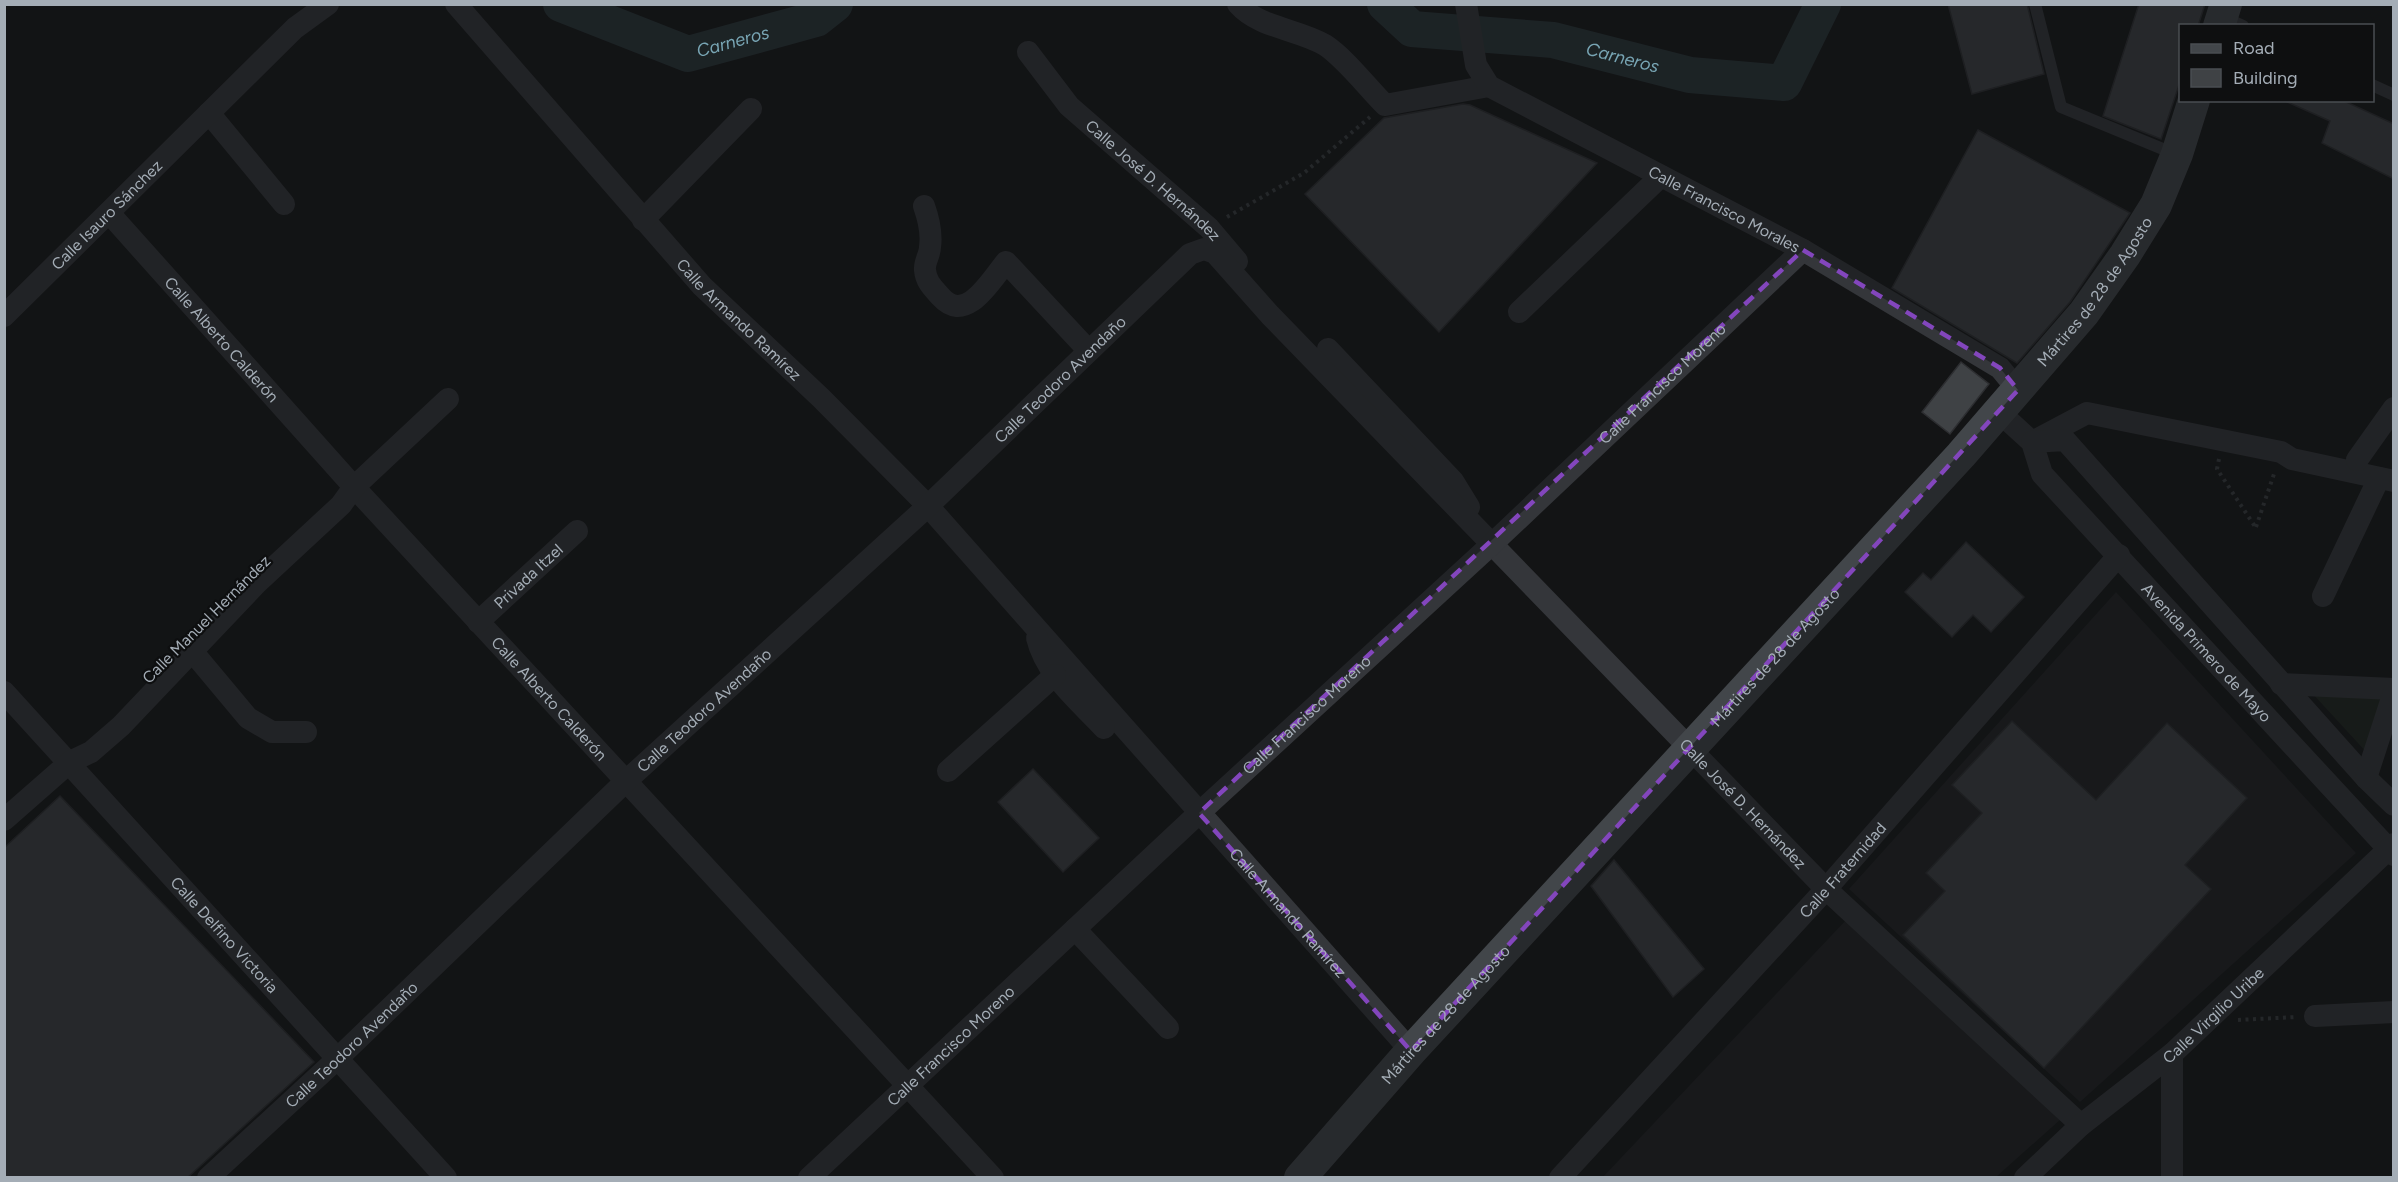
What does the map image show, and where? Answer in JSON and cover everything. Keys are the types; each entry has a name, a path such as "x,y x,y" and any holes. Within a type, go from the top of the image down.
{"main road":[{"name":"Mártires de 28 de Agosto","path":"1300,1178 1411,1051 2009,401 2084,313 2125,255 2156,205 2177,154 2193,102"}],"street":[{"name":"Calle Isauro Sánchez","path":"4,316 110,214 295,28 328,4"},
{"name":"Calle Armando Ramírez","path":"456,4 702,286 821,398 928,506 1163,774 1411,1051"},
{"path":"1238,4 1249,17 1304,33 1328,47 1384,105 1489,86 1476,65 1466,7"},
{"name":"Calle José D. Hernández","path":"1028,52 1069,106 1263,292 1270,315 1826,889 2081,1125"},
{"name":"Calle Francisco Morales","path":"1489,86 1803,250 2000,368 2009,401"},
{"path":"643,220 752,109"},
{"path":"209,113 284,204"},
{"path":"1519,312 1661,176"},
{"path":"924,206 931,226 930,249 924,266 926,280 948,305 959,308 971,303 1006,262 1089,351"},
{"name":"Calle Alberto Calderón","path":"110,214 354,487 993,1178"},
{"name":"Calle Teodoro Avendaño","path":"208,1178 336,1060 626,781 928,506 1207,238"},
{"name":"Calle Francisco Moreno","path":"809,1178 1199,813 1492,544 1803,250"},
{"name":"Calle José D. Hernández","path":"1328,349 1453,481 1492,544"},
{"name":"Calle Manuel Hernández","path":"4,820 70,762 91,752 121,726 257,583 341,505 354,487 448,399"},
{"path":"2009,401 2032,442 2087,413 2281,452 2292,459 2389,476"},
{"path":"2357,460 2394,408"},
{"name":"Avenida Primero de Mayo","path":"2392,850 2042,474 2032,442 2065,440 2366,778 2394,805"},
{"path":"2281,452 2295,447 2357,460 2389,476"},
{"path":"2323,596 2389,476"},
{"name":"Calle Manuel Hernández","path":"70,762 81,741 110,716 248,573 335,495 354,487"},
{"name":"Privada Itzel","path":"478,622 577,531"},
{"name":"Calle Fraternidad","path":"1560,1178 1826,889 2119,555"},
{"name":"Calle Armando Ramírez","path":"1034,625 1041,655 1054,675 1137,765 1163,774"},
{"path":"192,651 248,718 272,732 306,732"},
{"path":"948,771 1054,675"},
{"path":"2282,684 2394,690 2366,778"},
{"name":"Calle Delfino Victoria","path":"4,692 70,762 336,1060 446,1178"},
{"name":"Calle Virgilio Uribe","path":"2025,1178 2081,1125 2172,1054 2392,850"},
{"path":"1075,930 1168,1028"},
{"path":"2315,1016 2394,1012"},
{"path":"2172,1054 2172,1178"}],"lane":[{"path":"2035,4 2061,107 2177,154"},
{"path":"2374,85 2394,95"}],"path":[{"path":"1207,238 1304,172 1384,105"},
{"path":"2222,440 2217,470 2256,528 2281,452"},
{"path":"2206,1023 2315,1016"}],"highlighted area":[{"path":"1803,250 2000,368 2018,390 1411,1051 1199,813"}],"shaded area":[{"path":"2116,592 2356,853 2080,1102 1849,889"},
{"path":"2311,692 2393,697 2369,755"},
{"path":"1847,919 2061,1119 1996,1177 1602,1178"}],"building":[{"path":"1948,4 2027,4 2044,74 1972,94"},
{"path":"2139,4 2205,4 2199,24 2179,24 2179,85 2161,139 2103,116"},
{"path":"2287,102 2346,102 2394,124 2394,179 2322,143 2330,121"},
{"path":"1463,104 1470,105 1597,163 1439,332 1305,194 1384,118"},
{"path":"1978,130 2130,213 2070,302 2017,363 1892,288"},
{"path":"1961,362 1989,384 1950,434 1922,412"},
{"path":"1966,542 2024,597 1991,632 1973,615 1952,637 1905,592 1923,573 1931,580"},
{"path":"2012,721 2096,800 2167,723 2247,798 2185,865 2211,889 2044,1068 1903,935 1945,891 1926,873 1982,813 1952,785"},
{"path":"1033,769 1099,838 1063,872 998,802"},
{"path":"60,796 314,1062 187,1178 4,1178 4,848"},
{"path":"1614,860 1704,969 1673,997 1591,886"}],"waterway":[{"name":"Carneros","path":"561,4 688,54 816,19 835,4"},
{"name":"Carneros","path":"1385,4 1412,29 1553,40 1690,75 1784,83 1823,4"}]}
